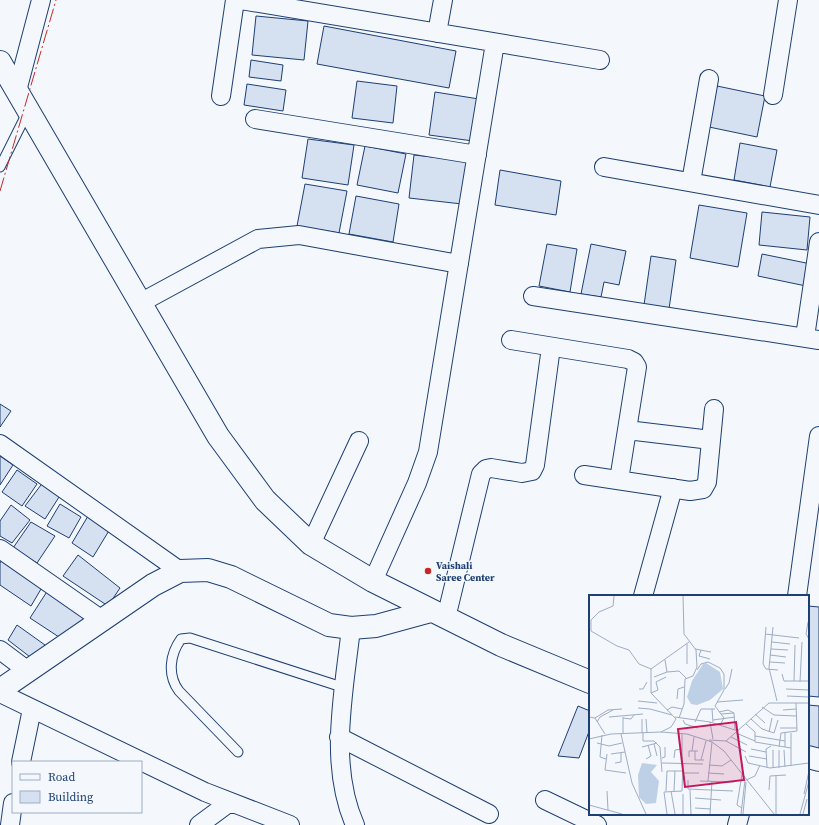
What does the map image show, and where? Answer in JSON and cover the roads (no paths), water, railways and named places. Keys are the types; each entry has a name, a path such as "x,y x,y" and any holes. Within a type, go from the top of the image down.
{"street":[{"path":"17,91 40,0"},
{"path":"221,96 235,0"},
{"path":"241,0 600,60"},
{"path":"437,33 443,0"},
{"path":"773,94 788,0"},
{"path":"373,581 417,483 428,452 495,43"},
{"path":"0,62 218,436 265,500 311,544 373,581 501,645 589,682"},
{"path":"692,182 709,79"},
{"path":"255,118 477,155"},
{"path":"604,167 819,205"},
{"path":"140,302 258,239 277,236 299,234 459,264"},
{"path":"533,296 812,338 819,242"},
{"path":"511,340 628,359 634,362 637,367 619,480"},
{"path":"439,614 481,474 486,469 491,468 522,473 532,471 535,465 551,347"},
{"path":"584,475 690,491 703,489 707,482 714,409"},
{"path":"627,430 712,440"},
{"path":"797,595 813,532 819,436"},
{"path":"311,544 359,441"},
{"path":"0,444 180,571"},
{"path":"643,595 673,488"},
{"path":"0,549 102,620"},
{"path":"0,690 153,585 180,571 208,570 231,577 328,625 351,628 376,626 439,614"},
{"path":"351,628 339,737 343,779 351,815 355,825"},
{"path":"0,650 28,671"},
{"path":"0,693 140,761"},
{"path":"21,761 32,709"},
{"path":"339,737 489,814"},
{"path":"809,758 819,760"},
{"path":"142,762 205,792 290,825"},
{"path":"545,800 597,825"},
{"path":"199,825 230,802"},
{"path":"10,825 12,811"},
{"path":"737,825 740,815"}],"lane":[{"path":"0,167 28,111"},
{"path":"238,752 178,691 173,682 170,672 174,647 181,638 190,638 345,688"}],"place":[{"name":"Vaishali Saree Center","path":"428,571"}]}
